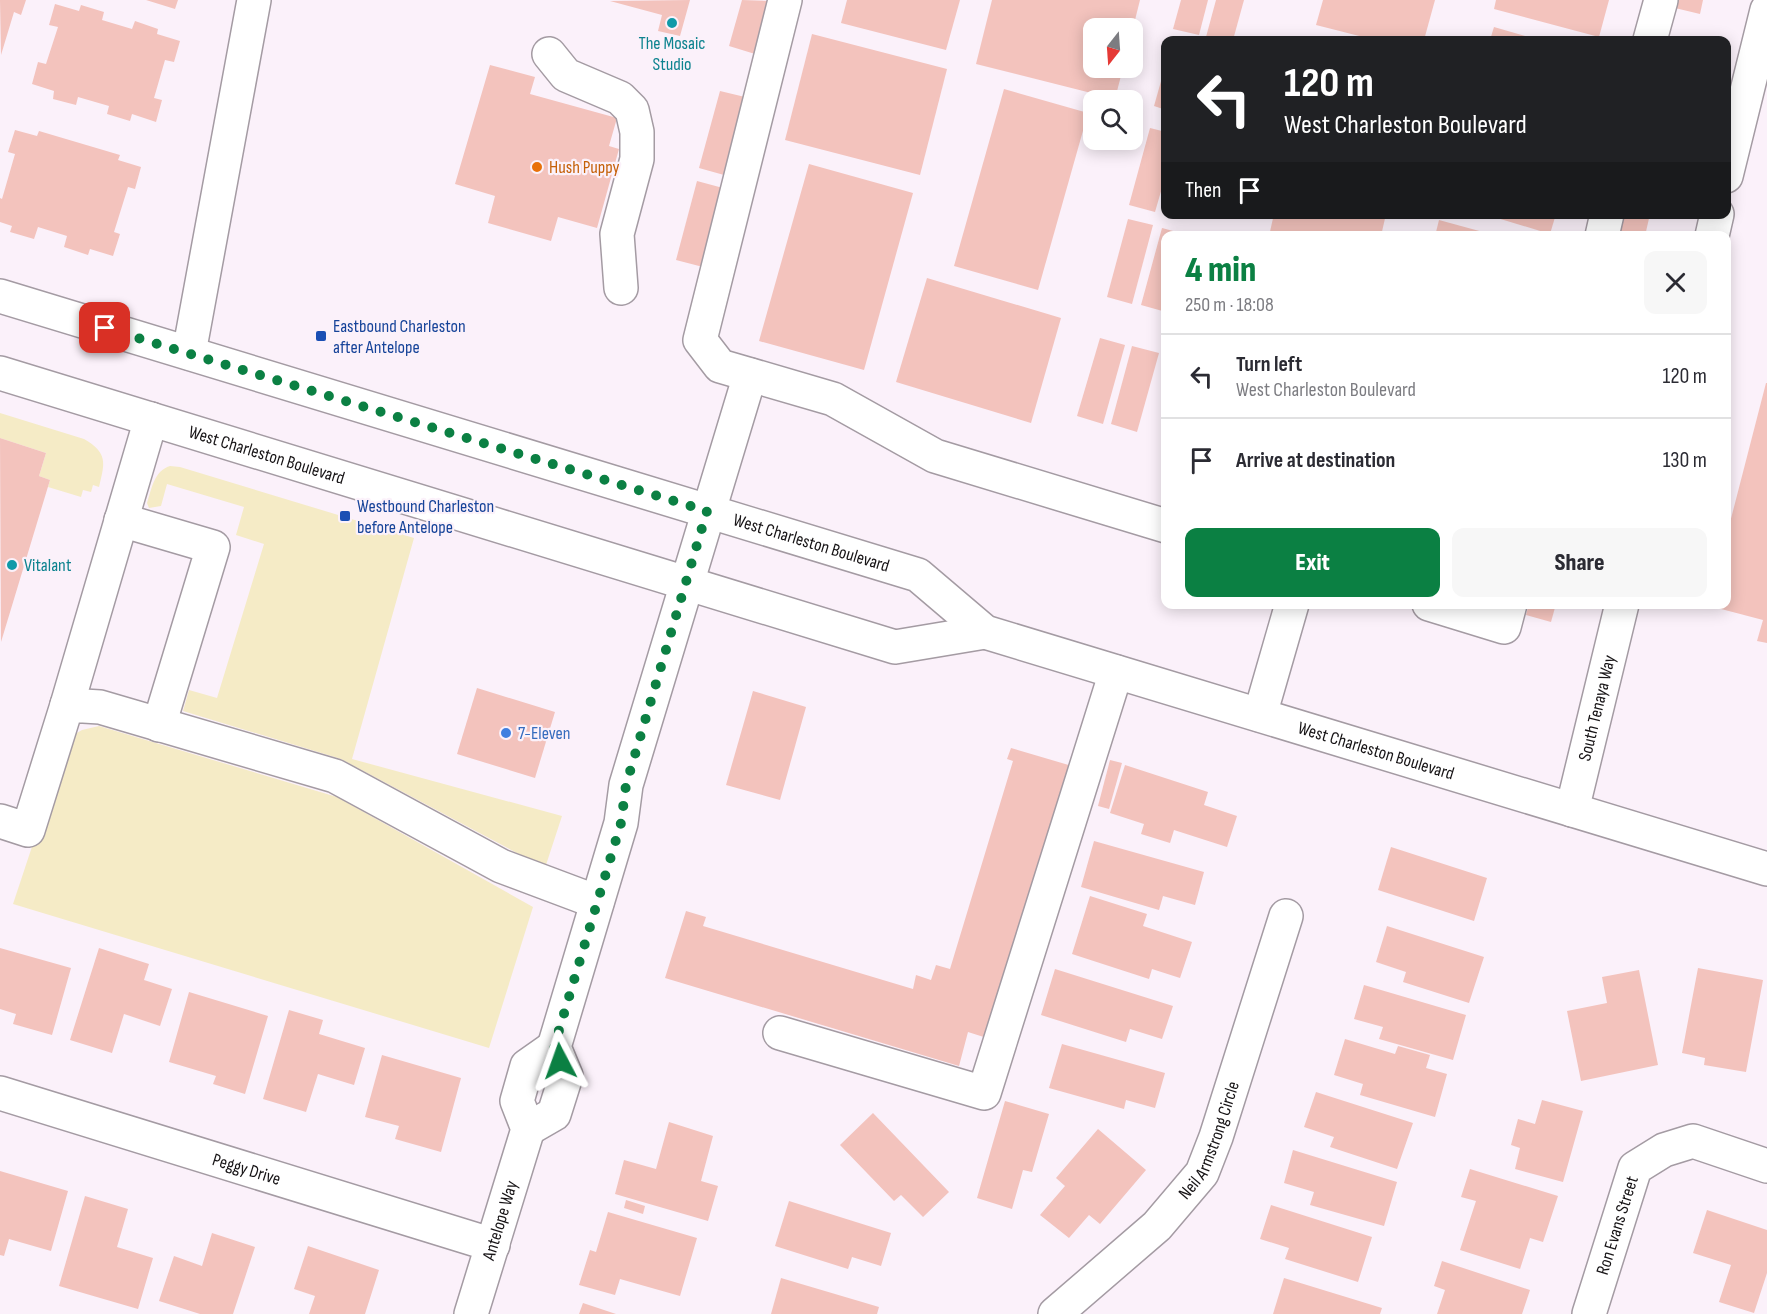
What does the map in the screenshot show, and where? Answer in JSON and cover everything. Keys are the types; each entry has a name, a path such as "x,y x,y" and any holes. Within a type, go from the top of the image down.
{"main road":[{"path":"189,353 254,0"},
{"path":"785,0 700,340 720,366 833,399 935,456 1161,524"},
{"path":"1651,36 1660,0"},
{"path":"1731,163 1757,96 1767,10"},
{"path":"549,54 566,75 594,89 620,98 632,110 637,132 637,159 617,234 621,288"},
{"name":"West Charleston Boulevard","path":"0,296 918,575 985,632 1767,869"},
{"name":"West Charleston Boulevard","path":"0,373 895,647 985,632"},
{"name":"Antelope Way","path":"471,1314 528,1129 554,1114 566,1076 554,1047 621,823 626,785 750,375"},
{"path":"0,821 28,830 151,419"},
{"path":"121,520 213,548 159,725"},
{"path":"1260,715 1291,609"},
{"path":"1445,609 1504,627 1509,609"},
{"name":"South Tenaya Way","path":"1572,810 1621,609"},
{"path":"780,1033 984,1093 1116,672"},
{"path":"67,705 100,707 335,776 501,866 597,902"},
{"name":"Neil Armstrong Circle","path":"1054,1314 1157,1226 1202,1173 1216,1137 1286,916"},
{"name":"Peggy Drive","path":"0,1093 493,1245"},
{"name":"Ron Evans Street","path":"1589,1314 1635,1168 1664,1150 1694,1141 1767,1166"}],"sand":[{"path":"0,413 84,439 92,444 103,459 99,487 93,485 91,492 83,490 81,497 48,487 50,480 39,476 46,453 0,438"},
{"path":"170,466 180,467 414,538 352,759 562,816 545,868 341,759 183,711 189,690 217,698 264,544 236,535 244,507 167,484 161,506 149,508 147,503 154,481 160,472"},
{"path":"99,726 337,797 533,907 489,1048 13,904 68,738 82,730"}],"building":[{"path":"0,0 26,0 21,15 14,12 1,55"},
{"path":"146,0 178,0 175,9"},
{"name":"The Mosaic Studio","path":"690,0 680,36 658,31 662,15 610,1"},
{"path":"742,0 770,1 755,54 729,46"},
{"path":"847,0 960,0 946,50 841,23"},
{"path":"992,0 1140,0 1136,18 1083,18 1083,78 1120,78 1117,90 1083,91 976,64"},
{"path":"1181,0 1208,0 1199,35 1173,29"},
{"path":"1216,0 1244,0 1234,36 1206,36"},
{"path":"1323,0 1435,0 1425,36 1359,36 1316,25"},
{"path":"1496,0 1609,0 1599,36 1494,9"},
{"path":"1677,0 1703,0 1700,14 1675,8"},
{"path":"55,4 79,11 81,5 104,12 102,20 132,29 135,21 158,29 157,34 180,41 174,62 165,60 154,98 162,100 156,122 132,114 130,121 107,114 109,106 78,97 76,105 53,99 54,91 32,84 38,62 46,64 58,27 49,25"},
{"path":"1494,27 1525,36 1491,36"},
{"path":"812,34 947,69 920,175 785,140"},
{"name":"Hush Puppy","path":"490,65 535,77 530,94 617,118 609,146 619,149 597,228 558,217 551,241 488,223 495,196 455,184"},
{"path":"1161,81 1161,108 1154,106"},
{"path":"1004,89 1083,112 1083,131 1038,290 954,266"},
{"path":"720,91 745,97 724,175 699,168"},
{"path":"1150,128 1161,131 1161,191 1155,212 1129,205"},
{"path":"15,130 37,136 39,131 120,155 118,160 141,167 135,189 128,187 114,232 120,234 113,256 90,249 88,255 64,247 67,236 38,227 34,239 10,232 12,226 0,222 0,198 2,199 15,154 8,152"},
{"path":"809,164 913,193 864,370 759,341"},
{"path":"697,181 723,188 703,267 676,260"},
{"path":"1128,219 1153,225 1132,304 1107,297"},
{"path":"1273,219 1385,219 1382,231 1270,231"},
{"path":"1500,219 1554,219 1551,231 1540,231"},
{"path":"1623,219 1649,219 1646,231 1620,231"},
{"path":"1439,220 1479,231 1436,231"},
{"path":"1161,232 1161,311 1141,305"},
{"path":"927,278 1061,318 1031,423 896,382"},
{"path":"1100,338 1125,345 1103,424 1077,416"},
{"path":"1132,346 1159,353 1137,432 1111,424"},
{"path":"1767,383 1767,643 1757,641 1763,620 1721,609 1731,609 1731,519"},
{"name":"Vitalant","path":"0,438 46,453 39,476 50,480 1,642"},
{"path":"1528,609 1555,609 1551,622 1526,615"},
{"name":"7-Eleven","path":"477,688 555,712 535,778 457,754"},
{"path":"753,691 806,707 780,800 726,785"},
{"path":"1011,748 1072,766 990,1039 968,1032 959,1066 665,978 686,911 706,917 703,926 913,989 916,975 931,980 936,965 950,969 1013,761 1007,759"},
{"path":"1110,760 1122,763 1109,809 1098,806"},
{"path":"1125,765 1208,792 1204,805 1237,816 1227,847 1174,830 1170,843 1141,834 1144,824 1110,813"},
{"path":"1094,841 1204,872 1195,905 1163,896 1159,910 1081,887"},
{"path":"1391,847 1487,878 1474,921 1378,890"},
{"path":"1090,896 1147,914 1143,926 1192,942 1180,978 1152,969 1149,979 1072,954"},
{"path":"1387,926 1484,957 1469,1003 1403,982 1406,972 1376,962"},
{"path":"0,948 71,968 52,1035 13,1024 16,1014 0,1009"},
{"path":"99,948 149,964 144,980 172,989 160,1026 124,1014 112,1053 70,1040"},
{"path":"1698,968 1763,980 1746,1072 1704,1065 1705,1058 1682,1053"},
{"path":"1055,969 1173,1006 1162,1039 1130,1029 1126,1042 1041,1015"},
{"path":"1639,970 1658,1065 1581,1081 1567,1011 1607,1003 1602,977"},
{"path":"1364,985 1466,1015 1453,1060 1379,1039 1383,1027 1354,1019"},
{"path":"189,992 268,1016 245,1094 213,1084 216,1076 169,1062"},
{"path":"289,1010 323,1020 319,1034 365,1048 354,1085 318,1074 306,1112 263,1099"},
{"path":"1345,1039 1395,1054 1398,1046 1430,1055 1426,1068 1447,1074 1435,1117 1360,1095 1363,1084 1334,1075"},
{"path":"1062,1044 1165,1073 1155,1108 1126,1100 1124,1109 1049,1088"},
{"path":"382,1055 461,1078 441,1152 395,1139 399,1126 365,1117"},
{"path":"1316,1092 1413,1123 1397,1169 1330,1147 1334,1137 1304,1127"},
{"path":"1542,1100 1583,1111 1563,1182 1515,1169 1520,1148 1511,1145 1518,1119 1535,1124"},
{"path":"1005,1101 1049,1114 1032,1172 1023,1170 1012,1209 977,1198"},
{"path":"873,1113 949,1192 923,1217 901,1195 894,1201 840,1145"},
{"path":"669,1122 713,1136 701,1181 718,1186 708,1221 615,1194 624,1160 656,1169"},
{"path":"1098,1129 1146,1170 1100,1224 1089,1215 1069,1238 1040,1215 1065,1186 1056,1178"},
{"path":"1293,1150 1397,1182 1384,1226 1310,1205 1314,1192 1284,1183"},
{"path":"1470,1169 1558,1196 1543,1242 1530,1238 1520,1269 1460,1250 1476,1201 1461,1197"},
{"path":"0,1171 68,1191 51,1251 9,1239 4,1256 0,1255"},
{"path":"85,1196 128,1209 117,1247 153,1258 138,1309 59,1286"},
{"path":"626,1200 645,1206 643,1214 624,1208"},
{"path":"789,1201 891,1233 881,1266 852,1257 848,1269 775,1246"},
{"path":"1271,1205 1372,1237 1358,1282 1285,1259 1289,1248 1260,1239"},
{"path":"1707,1210 1767,1230 1767,1273 1754,1313 1719,1302 1731,1265 1693,1253"},
{"path":"608,1212 697,1238 680,1296 620,1279 615,1295 579,1285 590,1250 596,1252"},
{"path":"212,1233 255,1247 233,1314 200,1314 159,1301 174,1256 202,1266"},
{"path":"308,1246 379,1270 365,1314 309,1314 315,1296 294,1289"},
{"path":"1442,1261 1530,1290 1522,1314 1437,1314 1445,1290 1434,1286"},
{"path":"781,1278 879,1307 877,1314 771,1314"},
{"path":"1284,1278 1382,1308 1380,1314 1273,1314"},
{"path":"583,1303 616,1314 579,1314"}],"place":[{"name":"The Mosaic Studio","path":"672,23"},
{"name":"Hush Puppy","path":"537,167"},
{"name":"Eastbound Charleston after Antelope","path":"321,336"},
{"name":"Westbound Charleston before Antelope","path":"345,516"},
{"name":"Vitalant","path":"12,565"},
{"name":"7-Eleven","path":"506,733"}],"route":[{"path":"105,328 707,511 626,785 621,823 554,1047 560,1061"}]}
